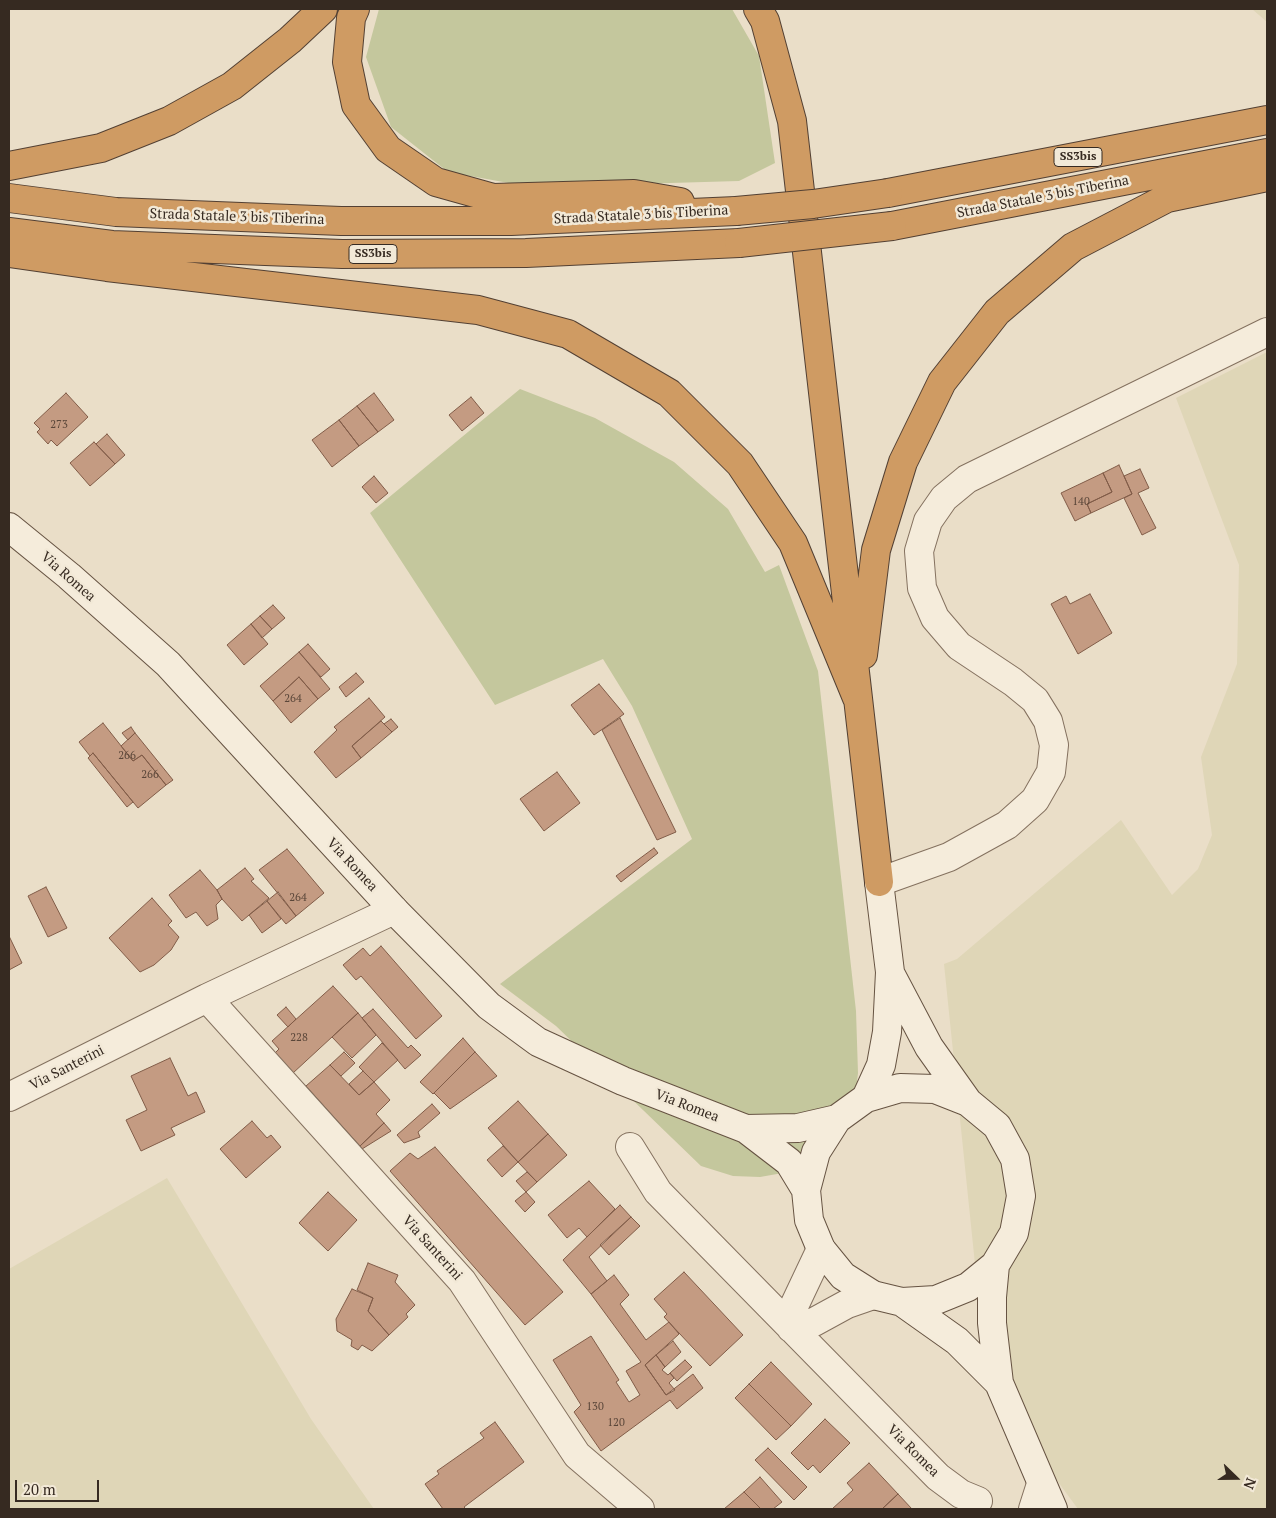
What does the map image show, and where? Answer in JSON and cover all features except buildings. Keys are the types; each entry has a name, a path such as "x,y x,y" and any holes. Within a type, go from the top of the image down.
{"highway":[{"path":"9,166 101,148 169,121 232,86 290,40 323,9"},
{"path":"355,9 351,18 347,62 356,105 388,148 436,182 493,198 634,194 736,211"},
{"path":"758,9 765,21 792,121 879,882"},
{"name":"Strada Statale 3 bis Tiberina","path":"9,198 116,212 341,221 510,221 736,211 813,204 888,193 1267,120"},
{"name":"Strada Statale 3 bis Tiberina","path":"9,232 112,246 342,254 526,253 739,243 892,226 1267,153"},
{"path":"857,698 876,550 903,462 942,382 997,312 1073,247 1167,198 1267,177"},
{"path":"9,253 107,267 478,310 568,334 669,392 740,464 792,544 857,698"}],"street":[{"path":"866,1098 882,1065 887,1032 890,972 879,882 949,857 1006,825 1035,800 1051,772 1054,745 1048,721 1035,700 1013,682 959,646 935,618 922,588 920,551 928,521 944,498 968,479 1267,332"},
{"name":"Via Romea","path":"9,527 69,576 168,664 394,910 489,1006 538,1042 623,1081 746,1129 789,1162 806,1190"},
{"name":"Via Santerini","path":"9,1097 207,998 394,910"},
{"path":"890,972 929,1047 968,1102"},
{"name":"Via Santerini","path":"207,998 462,1281 577,1455 640,1509"},
{"name":"Via Romea","path":"900,1088 935,1089 968,1102 996,1126 1015,1159 1021,1196 1014,1233 995,1265 968,1287 936,1300 902,1302 873,1295 843,1276 821,1249 809,1220 806,1190 816,1152 837,1119 866,1098 900,1088"},
{"name":"Via Romea","path":"746,1129 798,1128 837,1119"},
{"name":"Via Romea","path":"630,1147 658,1192 791,1328 938,1477 961,1494 978,1501"},
{"path":"821,1249 796,1304 791,1328 814,1322 847,1304 873,1295"},
{"name":"Via Romea","path":"995,1265 992,1324 998,1384 1037,1497 1052,1509"},
{"name":"Via Romea","path":"902,1302 957,1341 998,1384"}],"shaded area":[{"path":"1252,9 1267,9 1267,22"},
{"path":"1267,352 1267,1509 1078,1509 1014,1422 982,1332 944,964 957,959 1121,820 1172,895 1198,869 1212,835 1201,757 1237,664 1239,565 1176,398"},
{"path":"167,1178 311,1419 374,1509 9,1509 9,1269"}],"green space":[{"path":"379,9 732,9 759,56 775,163 739,181 531,187 448,172 391,127 366,57"},
{"path":"520,389 595,418 674,462 728,509 765,572 779,565 818,671 856,1011 858,1073 853,1115 794,1171 760,1177 733,1176 701,1166 556,1026 500,984 692,839 632,706 603,659 495,705 370,513"}]}
